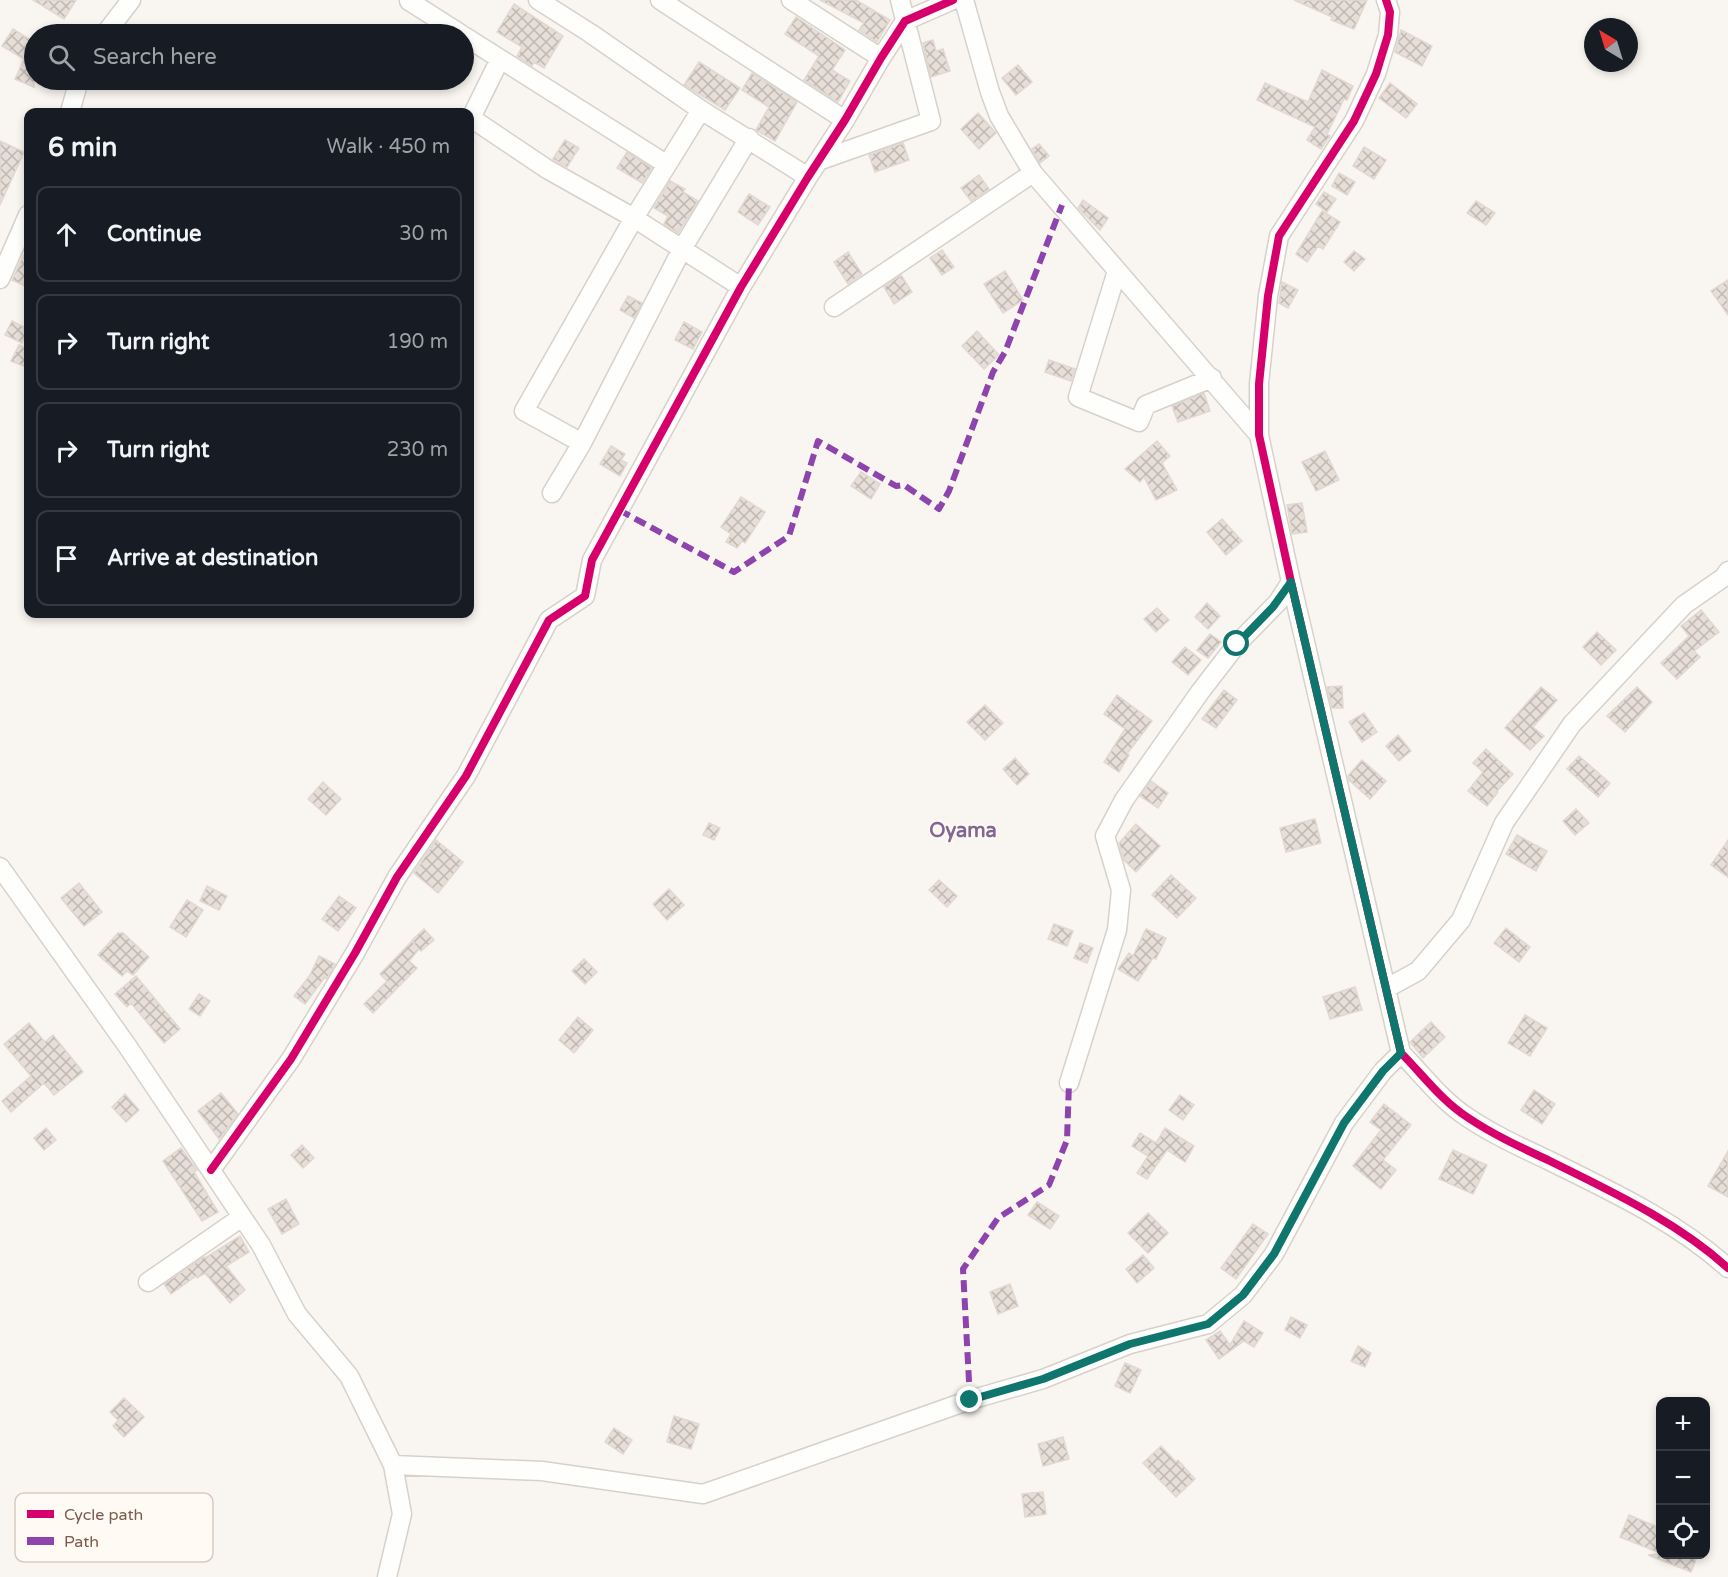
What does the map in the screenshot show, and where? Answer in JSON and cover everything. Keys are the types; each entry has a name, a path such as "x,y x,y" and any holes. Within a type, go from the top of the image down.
{"street":[{"path":"113,24 131,0"},
{"path":"410,0 445,24"},
{"path":"538,0 701,110 808,177"},
{"path":"660,0 844,120"},
{"path":"818,161 931,121 900,0"},
{"path":"211,1170 291,1059 355,953 397,877 466,776 549,620 585,596 592,560 741,287 881,58 905,21 953,0"},
{"path":"964,0 999,116 1033,173 1259,435"},
{"path":"1386,0 1390,12 1388,35 1376,74 1354,121 1280,236 1268,296 1259,384 1259,435 1401,1053 1425,1077 1442,1099 1466,1117 1496,1135 1660,1219 1703,1245 1728,1268"},
{"path":"803,3 881,58"},
{"path":"474,43 666,164"},
{"path":"474,112 500,59"},
{"path":"71,108 76,90"},
{"path":"582,443 524,411 634,218 701,110"},
{"path":"474,120 547,170 634,218 741,287"},
{"path":"552,493 582,443 682,249 749,138"},
{"path":"834,307 1033,173"},
{"path":"0,279 24,224"},
{"path":"1117,271 1078,397 1139,422 1146,405 1212,378"},
{"path":"1387,988 1418,971 1461,920 1504,824 1572,724 1684,605 1724,577 1728,571"},
{"path":"1069,1083 1117,930 1122,890 1105,836 1124,800 1200,692 1237,644 1278,602 1291,582"},
{"path":"0,867 128,1047 261,1245 297,1314 349,1376 393,1466 402,1514 387,1577"},
{"path":"393,1466 542,1471 703,1494 970,1400 1043,1379 1130,1344 1208,1324 1243,1295 1274,1254 1344,1123 1383,1071 1401,1053"},
{"path":"148,1282 242,1217"}],"building":[{"path":"33,0 76,0 64,19"},
{"path":"820,0 856,0 890,20 877,42 859,30 864,23"},
{"path":"1294,0 1367,0 1354,29 1331,20 1332,17"},
{"path":"514,4 563,36 544,68 534,62 532,66 517,56 522,47 497,32"},
{"path":"796,17 845,50 832,70 850,81 838,102 804,80 819,56 785,34"},
{"path":"13,29 24,36 24,59 2,46"},
{"path":"1401,30 1432,46 1422,66 1395,52"},
{"path":"933,40 936,51 943,49 950,71 931,77 923,43"},
{"path":"24,59 24,83 15,79"},
{"path":"699,62 740,88 725,110 684,85"},
{"path":"1018,65 1032,82 1016,95 1002,78"},
{"path":"1322,70 1353,86 1327,134 1330,136 1321,149 1307,140 1315,127 1257,100 1265,83 1308,102"},
{"path":"752,73 797,102 775,141 756,130 769,107 742,90"},
{"path":"1390,83 1417,104 1406,118 1379,98"},
{"path":"978,113 996,133 979,149 961,129"},
{"path":"565,140 579,148 567,167 553,159"},
{"path":"0,141 24,152 0,205"},
{"path":"903,143 909,160 875,172 869,155"},
{"path":"1039,144 1049,156 1040,163 1032,149"},
{"path":"1364,147 1386,160 1374,179 1353,166"},
{"path":"627,152 652,168 642,183 617,168"},
{"path":"1339,173 1355,182 1347,195 1332,186"},
{"path":"979,175 989,189 971,201 961,188"},
{"path":"670,181 685,189 683,192 698,201 678,233 664,224 668,216 654,208"},
{"path":"1324,192 1336,199 1327,212 1316,204"},
{"path":"749,194 770,207 758,225 738,212"},
{"path":"1083,200 1108,218 1100,230 1078,208"},
{"path":"1476,201 1495,213 1486,225 1467,213"},
{"path":"1322,211 1340,222 1323,249 1318,246 1307,262 1296,254"},
{"path":"942,250 954,267 942,275 930,258"},
{"path":"1354,251 1365,259 1354,271 1344,262"},
{"path":"848,252 862,274 848,284 834,262"},
{"path":"24,254 24,285 12,280"},
{"path":"1005,271 1023,300 1003,313 984,284"},
{"path":"901,275 912,292 894,304 884,287"},
{"path":"1728,280 1728,315 1711,291"},
{"path":"1282,282 1298,290 1288,308 1279,303"},
{"path":"628,296 642,303 634,318 620,310"},
{"path":"12,321 24,327 22,343 5,335"},
{"path":"684,322 702,332 693,349 675,340"},
{"path":"977,331 999,355 984,369 962,346"},
{"path":"19,345 24,348 24,366 11,361"},
{"path":"1049,360 1075,369 1071,381 1045,372"},
{"path":"1204,393 1210,411 1178,422 1172,406"},
{"path":"1157,441 1170,456 1162,463 1177,490 1156,500 1144,477 1140,482 1125,469"},
{"path":"611,446 625,454 621,460 627,463 620,476 600,464"},
{"path":"1325,451 1339,480 1316,491 1302,462"},
{"path":"861,472 880,484 871,499 851,486"},
{"path":"741,497 765,512 745,543 742,541 737,548 726,542 731,534 721,527"},
{"path":"1302,503 1307,532 1292,534 1287,505"},
{"path":"1222,519 1242,541 1226,555 1207,532"},
{"path":"1207,603 1220,616 1208,629 1195,617"},
{"path":"1157,608 1169,620 1156,632 1144,619"},
{"path":"1701,610 1719,632 1694,651 1700,657 1677,679 1661,663 1689,636 1681,626"},
{"path":"1597,632 1616,650 1601,665 1583,647"},
{"path":"1210,634 1221,642 1208,658 1197,650"},
{"path":"1185,647 1201,660 1188,675 1172,662"},
{"path":"1342,686 1343,708 1332,708 1327,687"},
{"path":"1541,687 1557,700 1533,727 1544,736 1530,750 1505,728"},
{"path":"1637,687 1652,702 1625,732 1607,716"},
{"path":"1224,690 1237,700 1216,728 1202,719"},
{"path":"1117,695 1152,721 1127,754 1129,755 1119,772 1104,762 1125,729 1104,714"},
{"path":"985,705 1003,723 985,740 967,722"},
{"path":"1364,713 1377,732 1362,742 1349,722"},
{"path":"1398,735 1411,751 1399,761 1386,746"},
{"path":"1486,749 1513,774 1487,806 1468,791 1483,772 1473,763"},
{"path":"1579,756 1610,783 1598,797 1567,769"},
{"path":"1015,758 1029,774 1017,785 1003,769"},
{"path":"1362,760 1386,781 1370,799 1349,780 1348,776"},
{"path":"1151,781 1168,793 1158,808 1140,796"},
{"path":"323,782 341,799 326,815 308,799"},
{"path":"1576,809 1589,823 1575,835 1563,821"},
{"path":"1315,819 1321,843 1286,852 1280,828"},
{"path":"709,823 720,828 714,840 703,835"},
{"path":"1136,824 1160,846 1136,872 1124,860 1119,843"},
{"path":"1517,835 1547,851 1536,871 1506,854"},
{"path":"436,840 463,862 438,893 414,873"},
{"path":"1728,840 1728,877 1711,865"},
{"path":"1171,875 1196,898 1177,918 1152,895"},
{"path":"939,880 957,896 947,907 929,890"},
{"path":"79,883 102,912 84,926 61,898"},
{"path":"207,886 227,896 219,910 200,901"},
{"path":"669,889 684,905 667,920 653,904"},
{"path":"339,896 356,908 338,931 322,919"},
{"path":"187,900 203,910 186,937 170,927"},
{"path":"1054,924 1073,931 1067,946 1048,939"},
{"path":"1506,928 1530,947 1519,962 1494,943"},
{"path":"424,929 434,940 421,951 419,949 409,961 417,968 373,1013 364,1004 387,981 380,974 412,941 415,944 412,940"},
{"path":"1146,929 1166,938 1156,959 1153,958 1138,981 1118,969 1129,953 1133,956"},
{"path":"118,933 123,933 149,957 133,975 127,971 122,976 98,955"},
{"path":"1080,943 1093,948 1087,963 1074,958"},
{"path":"319,956 335,964 327,978 325,977 305,1004 294,996 310,975"},
{"path":"584,959 597,972 585,984 572,971"},
{"path":"136,976 180,1029 164,1043 131,1003 127,1007 115,994"},
{"path":"1355,987 1362,1010 1330,1019 1323,997"},
{"path":"199,994 210,1001 200,1016 189,1009"},
{"path":"1525,1015 1547,1028 1530,1056 1508,1043"},
{"path":"578,1017 593,1030 574,1053 559,1040"},
{"path":"1431,1022 1445,1037 1423,1058 1410,1042"},
{"path":"29,1023 45,1042 53,1035 83,1072 54,1095 44,1083 11,1112 2,1101 31,1076 4,1044"},
{"path":"1534,1090 1555,1104 1542,1124 1521,1110"},
{"path":"221,1093 238,1114 219,1139 198,1111"},
{"path":"125,1094 139,1110 126,1122 112,1107"},
{"path":"1180,1095 1194,1105 1183,1120 1169,1110"},
{"path":"1384,1104 1411,1125 1383,1160 1396,1170 1381,1189 1353,1166 1381,1130 1370,1122"},
{"path":"46,1128 56,1140 44,1150 34,1138"},
{"path":"1165,1128 1194,1146 1185,1162 1167,1150 1147,1179 1137,1173 1148,1156 1132,1146 1140,1133 1156,1143"},
{"path":"302,1145 314,1158 303,1168 291,1155"},
{"path":"181,1148 197,1170 194,1172 218,1212 202,1221 163,1161"},
{"path":"1453,1150 1487,1165 1473,1194 1439,1179"},
{"path":"1728,1151 1728,1197 1708,1186"},
{"path":"286,1199 299,1224 282,1234 268,1209"},
{"path":"1037,1202 1059,1216 1050,1229 1028,1215"},
{"path":"1148,1213 1168,1233 1148,1253 1128,1233"},
{"path":"1253,1224 1268,1234 1236,1279 1221,1268"},
{"path":"240,1236 249,1252 226,1266 245,1290 230,1303 205,1273 197,1278 196,1276 171,1294 164,1284"},
{"path":"1143,1255 1154,1268 1137,1283 1126,1269"},
{"path":"1010,1284 1018,1306 998,1314 990,1292"},
{"path":"1291,1317 1307,1325 1300,1338 1285,1330"},
{"path":"1244,1321 1263,1333 1254,1347 1244,1341 1219,1359 1206,1340 1220,1331 1230,1345"},
{"path":"1358,1346 1371,1353 1365,1367 1351,1361"},
{"path":"1125,1363 1141,1370 1130,1393 1115,1386"},
{"path":"124,1398 144,1417 124,1437 113,1426 118,1420 110,1412"},
{"path":"674,1416 699,1424 691,1449 667,1442"},
{"path":"614,1428 632,1440 623,1454 605,1442"},
{"path":"1063,1437 1069,1459 1043,1466 1038,1444"},
{"path":"1161,1446 1195,1479 1176,1497 1143,1463"},
{"path":"1043,1492 1046,1514 1025,1517 1022,1494"},
{"path":"1629,1515 1656,1526 1656,1551 1620,1537"},
{"path":"1658,1559 1696,1559 1691,1572"}],"marked path":[{"path":"619,510 734,572 789,536 818,441 896,486 904,485 939,509 949,491 993,372 1005,352 1062,205"},
{"path":"970,1400 963,1269 998,1218 1049,1185 1067,1140 1069,1083"}],"cycle path":[{"path":"211,1170 291,1059 355,953 397,877 466,776 549,620 585,596 592,560 741,287 881,58 905,21 953,0"},
{"path":"1386,0 1390,12 1388,35 1376,74 1354,121 1279,236 1268,296 1259,384 1259,435 1401,1053 1440,1095 1467,1117 1506,1140 1595,1183 1665,1221 1728,1268"}],"district":[{"name":"Oyama","path":"963,830"}],"route":[{"path":"970,1400 1043,1379 1130,1344 1208,1324 1243,1295 1274,1254 1344,1123 1383,1071 1401,1053 1291,582 1273,607 1237,644"}]}
